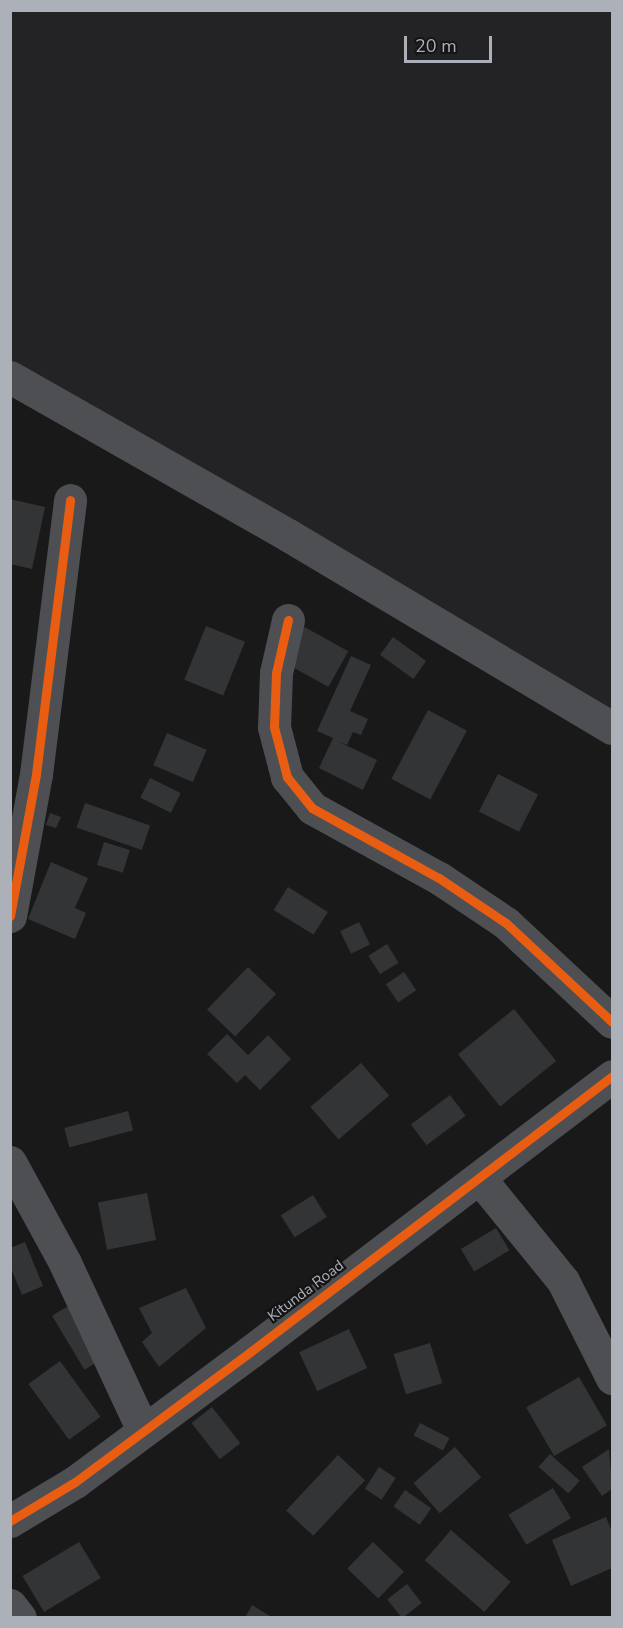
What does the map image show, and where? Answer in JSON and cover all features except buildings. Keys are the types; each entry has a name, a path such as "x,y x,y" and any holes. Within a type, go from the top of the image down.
{"street":[{"path":"10,377 288,535 612,728"},
{"path":"10,916 36,774 70,500"},
{"path":"288,620 276,673 274,727 287,777 312,808 421,868 506,923 612,1022"},
{"name":"Kitunda Road","path":"10,1521 75,1482 481,1180 612,1076"},
{"path":"10,1162 65,1263 143,1430"},
{"path":"481,1180 563,1281 612,1378"},
{"path":"10,1605 20,1617"}],"shaded area":[{"path":"11,11 612,11 612,743 11,391"}],"cycle path":[{"path":"10,916 36,774 70,500"},
{"path":"288,620 276,673 274,727 287,777 312,808 439,878 506,923 612,1022"},
{"path":"10,1521 75,1482 250,1352 612,1076"}]}
